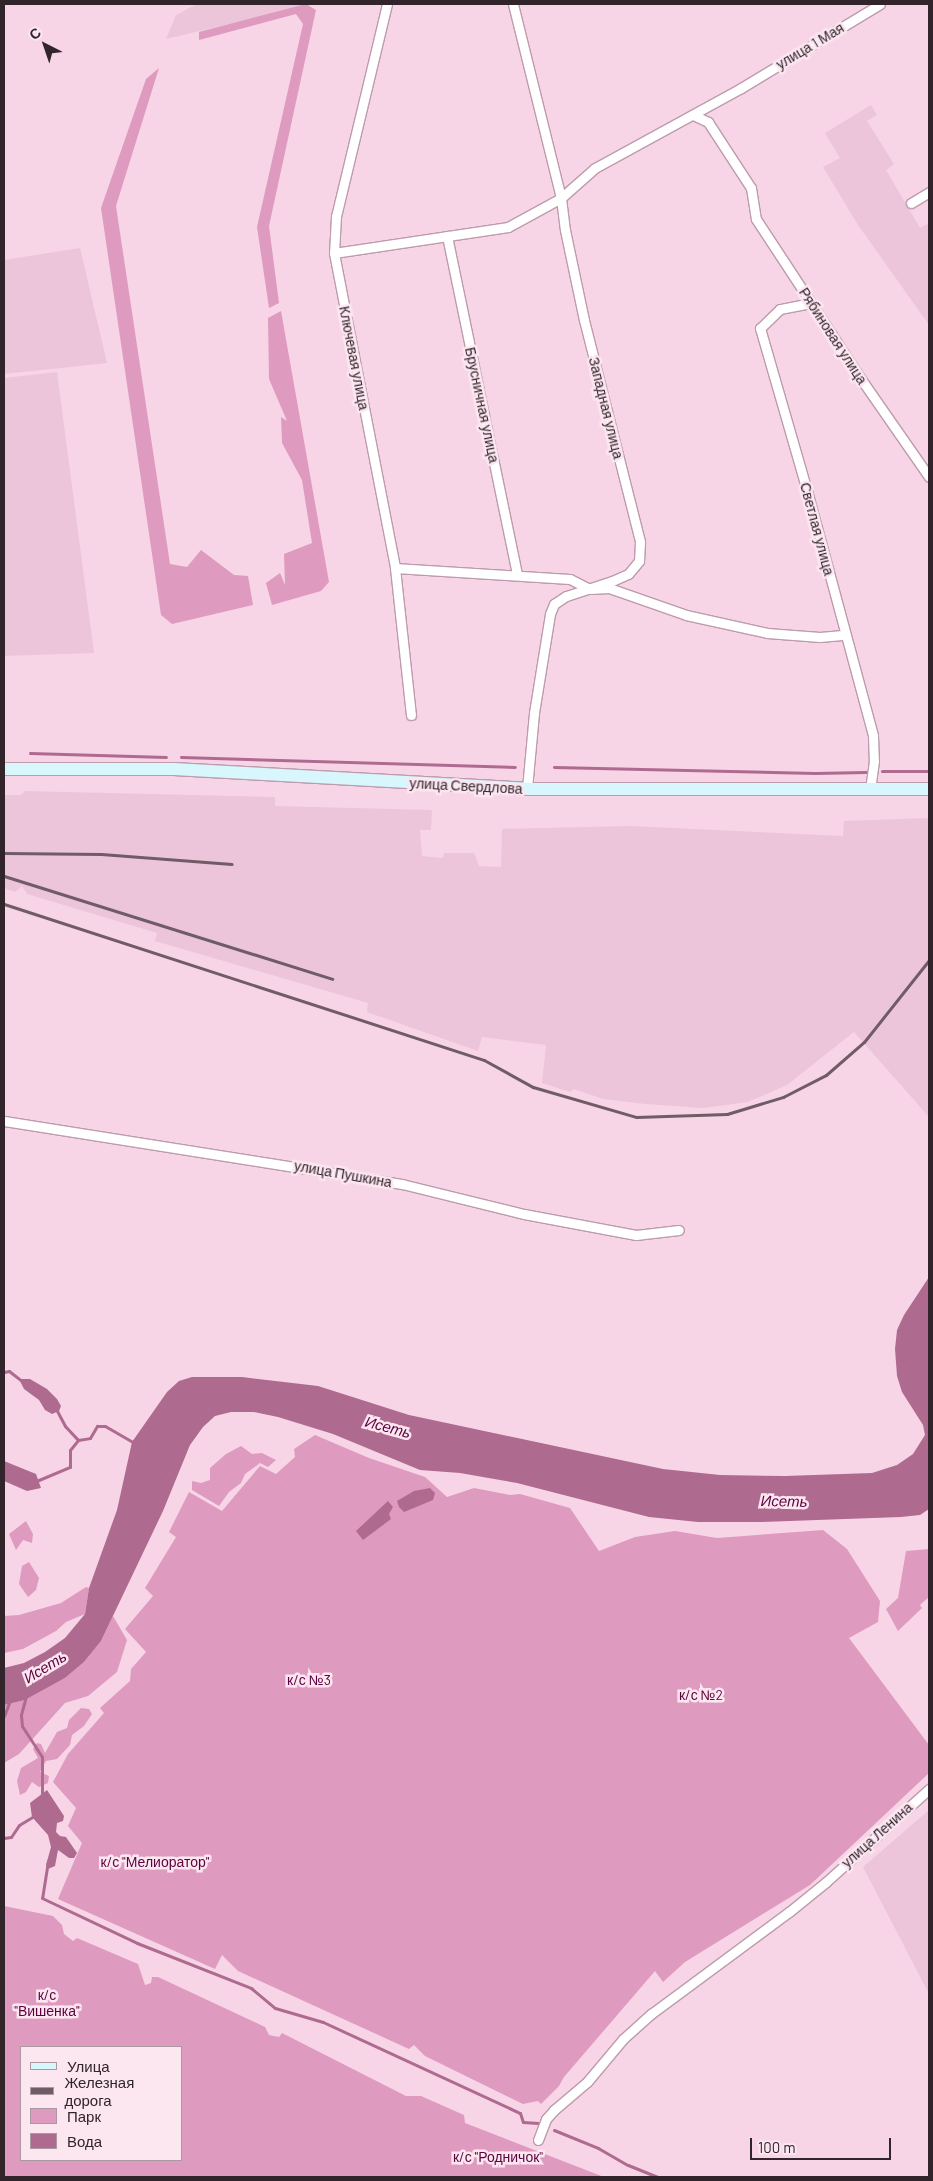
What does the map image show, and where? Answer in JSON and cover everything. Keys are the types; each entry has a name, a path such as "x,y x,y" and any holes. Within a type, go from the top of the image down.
{"main road":[{"name":"улица Свердлова","path":"4,769 174,769 527,789 929,789"}],"street":[{"name":"Ключевая улица","path":"387,4 336,216 334,253 394,568 411,715"},
{"name":"Западная улица","path":"513,4 561,198 565,230 584,320 640,542 639,561 628,574 559,599 554,604 550,614 534,713 527,789"},
{"name":"улица 1 Мая","path":"334,253 508,227 561,198 595,168 741,88 880,4"},
{"name":"Рябиновая улица","path":"693,115 708,122 751,188 756,219 929,477"},
{"path":"911,203 929,192"},
{"name":"Брусничная улица","path":"446,236 517,574"},
{"name":"Светлая улица","path":"811,303 780,309 760,328 809,498 844,635 873,736 874,761 870,788"},
{"path":"394,568 517,574 570,579 590,588"},
{"name":"Западная улица","path":"590,588 609,588 686,615 767,633 820,638 844,635"},
{"name":"улица Пушкина","path":"4,1121 402,1184 524,1214 636,1236 679,1230"},
{"name":"улица Ленина","path":"538,2140 543,2124 554,2110 587,2082 623,2039 651,2014 826,1882 929,1788"}],"shaded area":[{"path":"197,4 314,4 166,39 176,15"},
{"path":"871,105 877,115 867,121 894,164 886,170 920,228 929,223 929,325 858,225 823,167 840,158 825,133"},
{"path":"80,248 107,363 4,374 4,260"},
{"path":"57,372 94,653 4,656 4,378"},
{"path":"25,791 275,797 275,806 432,810 431,830 420,830 422,856 443,858 444,853 474,853 479,866 501,867 502,829 631,826 843,836 844,821 929,818 929,1117 854,1032 787,1085 748,1102 703,1108 645,1104 603,1099 574,1089 570,1092 542,1083 546,1045 482,1037 478,1051 367,1012 368,1003 155,941 157,933 27,894 22,886 15,892 4,888 4,795 21,795"},
{"path":"929,1810 929,1994 863,1867"}],"green space":[{"path":"306,4 316,10 269,226 279,303 269,308 257,227 303,24 296,14 199,40 199,32"},
{"path":"159,68 116,206 170,564 187,567 201,550 234,575 248,576 253,605 172,624 161,615 101,208 146,79"},
{"path":"281,311 329,582 321,591 272,605 266,583 280,573 285,585 284,554 312,543 302,480 282,443 281,417 287,421 269,379 268,318"},
{"path":"315,1435 369,1458 425,1477 447,1497 474,1488 510,1495 520,1494 570,1508 599,1551 635,1537 675,1531 717,1538 823,1530 847,1549 880,1601 878,1622 849,1638 929,1745 929,1773 810,1885 685,1962 663,1982 655,1971 564,2077 559,2086 541,2104 538,2101 523,2104 425,2056 414,2045 409,2049 238,1971 222,1955 215,1969 58,1899 82,1843 68,1826 76,1808 53,1782 68,1754 104,1713 100,1708 130,1681 131,1669 146,1652 125,1629 153,1596 145,1588 176,1537 169,1532 189,1492 222,1511 260,1466 276,1474 295,1457 294,1449"},
{"path":"241,1446 252,1454 262,1453 276,1460 268,1467 260,1463 245,1474 241,1483 229,1492 219,1506 192,1490 192,1481 201,1483 210,1480 210,1468 226,1454"},
{"path":"26,1521 33,1534 32,1543 23,1540 16,1550 9,1534"},
{"path":"929,1549 929,1597 920,1605 922,1608 898,1631 886,1609 898,1598 906,1551"},
{"path":"29,1562 39,1578 36,1590 28,1597 19,1584 22,1566"},
{"path":"86,1587 89,1588 85,1614 66,1622 56,1631 23,1649 4,1653 4,1616 19,1615 61,1603"},
{"path":"113,1616 127,1640 117,1672 88,1696 65,1703 19,1754 4,1763 4,1705 25,1700 65,1678 84,1662 101,1641"},
{"path":"81,1708 89,1709 92,1714 84,1726 72,1735 70,1745 57,1759 46,1761 40,1772 49,1776 48,1783 39,1787 32,1782 26,1792 20,1795 17,1781 21,1768 38,1758 33,1749 37,1743 41,1744 45,1753 57,1732 67,1728 69,1720"},
{"path":"4,1906 53,1916 62,1925 64,1934 73,1941 77,1938 138,1964 145,1985 151,1983 152,1977 158,1977 265,2027 269,2035 279,2037 282,2033 406,2096 421,2096 464,2115 465,2123 604,2177 4,2177"}],"water":[{"name":"Исеть","path":"929,1277 929,1509 920,1515 761,1522 698,1522 649,1517 517,1483 460,1473 420,1470 333,1434 278,1417 254,1412 231,1412 215,1416 203,1427 190,1445 163,1511 101,1641 84,1662 65,1678 25,1700 4,1705 4,1668 24,1663 45,1652 65,1638 85,1614 89,1588 117,1510 132,1442 167,1392 179,1381 192,1377 242,1377 318,1386 409,1415 663,1469 720,1475 785,1476 872,1473 897,1465 913,1454 925,1435 923,1425 902,1392 897,1376 895,1349 897,1330 904,1315"},
{"path":"19,1379 30,1379 47,1389 61,1406 59,1411 52,1414 45,1410 39,1400 24,1389"},
{"path":"4,1461 36,1474 41,1488 27,1491 4,1481"},
{"path":"430,1488 435,1493 433,1500 404,1512 399,1507 397,1501 414,1491"},
{"path":"388,1501 393,1507 389,1514 391,1519 363,1540 356,1531"},
{"path":"47,1790 64,1816 63,1821 57,1823 56,1832 60,1836 66,1837 77,1853 74,1858 69,1858 58,1850 55,1866 48,1869 46,1865 51,1847 48,1835 32,1817 30,1803"}],"waterway":[{"path":"30,753 166,757"},
{"path":"181,757 515,767"},
{"path":"554,767 815,773 866,772"},
{"path":"882,771 929,771"},
{"path":"4,1372 9,1371 22,1381"},
{"path":"56,1409 65,1426 78,1440 90,1438 97,1426 105,1426 134,1443"},
{"path":"34,1482 70,1467 70,1450 78,1440"},
{"path":"26,1696 21,1715 22,1726 42,1757 42,1796"},
{"path":"4,1716 10,1700"},
{"path":"4,1838 11,1837 19,1825 34,1816"},
{"path":"48,1861 42,1898 137,1943 251,1988 275,2008 323,2022 520,2113 523,2122 538,2123"},
{"path":"554,2130 598,2148 628,2165 658,2177"}],"railway":[{"path":"4,853 101,854 232,864"},
{"path":"4,876 332,979"},
{"path":"4,904 484,1060 533,1087 636,1117 727,1114 783,1097 826,1075 864,1042 929,960"}],"park label":[{"name":"к/с №3","path":"309,1680"},
{"name":"к/с №2","path":"701,1695"},
{"name":"к/с \"Мелиоратор\"","path":"155,1862"},
{"name":"к/с \"Вишенка\"","path":"47,2004"},
{"name":"к/с \"Родничок\"","path":"498,2157"}]}
